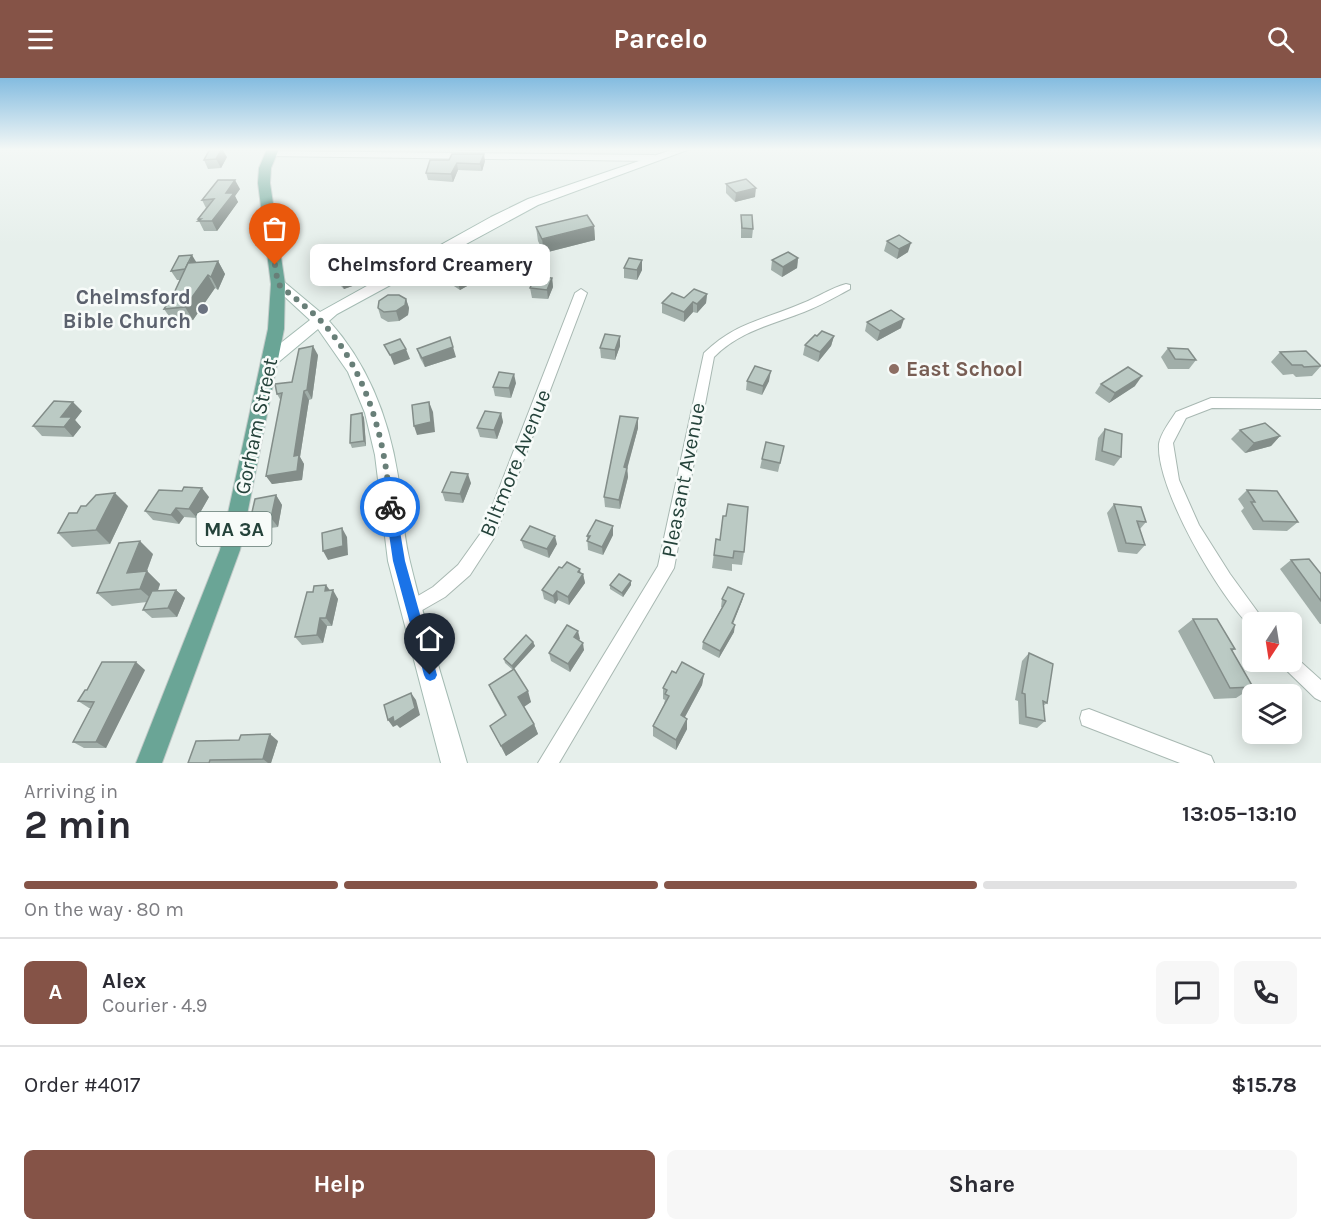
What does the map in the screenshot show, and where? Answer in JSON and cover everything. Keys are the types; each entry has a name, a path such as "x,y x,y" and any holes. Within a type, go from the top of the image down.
{"main road":[{"name":"Gorham Street","path":"149,763 230,550 276,329 278,284 264,181"}],"street":[{"path":"269,361 332,310 375,285 533,202 592,181"},
{"path":"278,284 320,320 352,363 375,418 388,478 391,518 399,561 454,763"},
{"name":"Pleasant Avenue","path":"548,763 666,568 708,356 723,339 751,325 803,308 846,287"},
{"name":"Biltmore Avenue","path":"412,608 464,570 489,532 581,293"},
{"path":"1249,612 1224,579 1193,528 1172,480 1166,443 1181,415 1211,403 1321,404"},
{"path":"1300,672 1321,692"},
{"path":"1089,718 1204,763"}],"building":[{"path":"217,181 234,181 226,193 234,193 212,221 198,221 214,199 202,200"},
{"path":"748,181 756,188 736,193 726,184"},
{"path":"587,215 594,226 542,239 536,227"},
{"path":"741,215 752,215 753,229 742,228"},
{"path":"899,235 911,243 899,249 887,241"},
{"path":"788,252 798,258 783,267 772,260"},
{"path":"192,255 185,269 171,271 179,256"},
{"path":"464,256 483,266 457,281 440,269"},
{"path":"629,258 642,260 637,270 624,268"},
{"path":"218,261 211,277 208,275 185,307 164,309 188,263"},
{"path":"346,264 354,274 340,280 332,270"},
{"path":"536,276 552,278 547,290 530,288"},
{"path":"694,289 707,294 697,304 693,302 684,312 662,303 672,293 684,298"},
{"path":"388,295 399,295 406,299 405,305 396,311 384,312 378,308 379,301"},
{"path":"891,310 904,319 880,331 867,322"},
{"path":"822,331 834,336 820,352 805,345 815,335 817,336"},
{"path":"605,334 620,336 615,350 600,348"},
{"path":"450,337 453,347 422,358 417,349"},
{"path":"400,339 406,349 390,355 384,345"},
{"path":"313,346 294,456 299,455 297,471 266,476 282,393 277,394 275,384 292,382 299,349"},
{"path":"1168,348 1188,349 1196,360 1175,359"},
{"path":"1306,351 1321,366 1292,365 1280,352"},
{"path":"755,366 771,371 763,386 747,381"},
{"path":"1128,367 1142,376 1115,393 1101,384"},
{"path":"499,372 514,374 509,388 493,387"},
{"path":"54,401 73,402 61,417 72,417 64,427 33,426"},
{"path":"429,402 431,422 414,426 412,405"},
{"path":"485,411 501,413 494,430 477,428"},
{"path":"362,413 364,441 350,443 351,415"},
{"path":"620,416 638,418 624,467 627,468 619,500 604,497"},
{"path":"1265,423 1280,436 1254,443 1240,430"},
{"path":"1105,429 1122,434 1121,457 1102,451"},
{"path":"766,442 784,446 780,463 762,459"},
{"path":"451,472 468,474 460,494 442,492"},
{"path":"184,487 202,488 189,509 176,508 171,515 145,511 159,490 182,491"},
{"path":"1247,490 1277,491 1298,522 1263,521 1251,502 1255,502"},
{"path":"115,493 96,530 58,533 69,513 77,513 81,506 86,506 96,495"},
{"path":"276,495 271,518 250,521 255,499"},
{"path":"728,504 748,507 744,552 734,551 733,558 714,555 716,539 720,540 723,516 726,516"},
{"path":"1114,504 1141,507 1146,522 1137,521 1145,545 1126,543"},
{"path":"596,520 613,526 602,547 587,541 590,536 587,536"},
{"path":"530,526 555,536 547,549 521,540"},
{"path":"342,528 343,546 323,551 322,533"},
{"path":"140,541 127,573 147,571 140,589 97,593 119,543"},
{"path":"1309,559 1321,574 1321,601 1291,560"},
{"path":"567,562 580,569 578,572 583,574 568,597 557,591 553,596 542,590 559,567 562,568"},
{"path":"619,574 631,581 622,593 610,585"},
{"path":"326,585 325,591 333,590 326,618 320,618 317,635 295,637 307,592 313,592 314,586"},
{"path":"728,587 744,594 732,623 735,625 720,651 703,642 726,601 722,599"},
{"path":"176,590 168,608 143,610 152,591"},
{"path":"1193,619 1217,619 1235,649 1231,649 1242,672 1244,672 1251,684 1230,688"},
{"path":"567,625 578,631 574,637 583,643 568,664 549,653"},
{"path":"526,635 533,642 512,666 504,659"},
{"path":"1029,653 1053,664 1047,703 1043,701 1045,721 1026,717 1025,694 1022,693"},
{"path":"102,662 136,662 96,742 73,742 94,702 78,701 87,690"},
{"path":"682,662 704,674 681,715 687,719 676,740 653,726 669,696 665,694 667,690 663,688 672,671 676,673"},
{"path":"514,669 528,691 518,697 534,724 501,746 490,726 506,715 489,685"},
{"path":"411,693 415,708 394,722 393,717 388,720 384,705"},
{"path":"270,734 263,759 210,760 209,763 188,763 196,741 239,740 241,735"}],"way so far":[{"path":"275,265 278,284 320,320 352,363 375,418 383,447 390,507"}],"place":[{"name":"Chelmsford Creamery","path":"275,265"},
{"name":"Chelmsford Bible Church","path":"203,309"},
{"name":"East School","path":"894,369"}],"route":[{"path":"390,507 399,561 430,675"}]}
